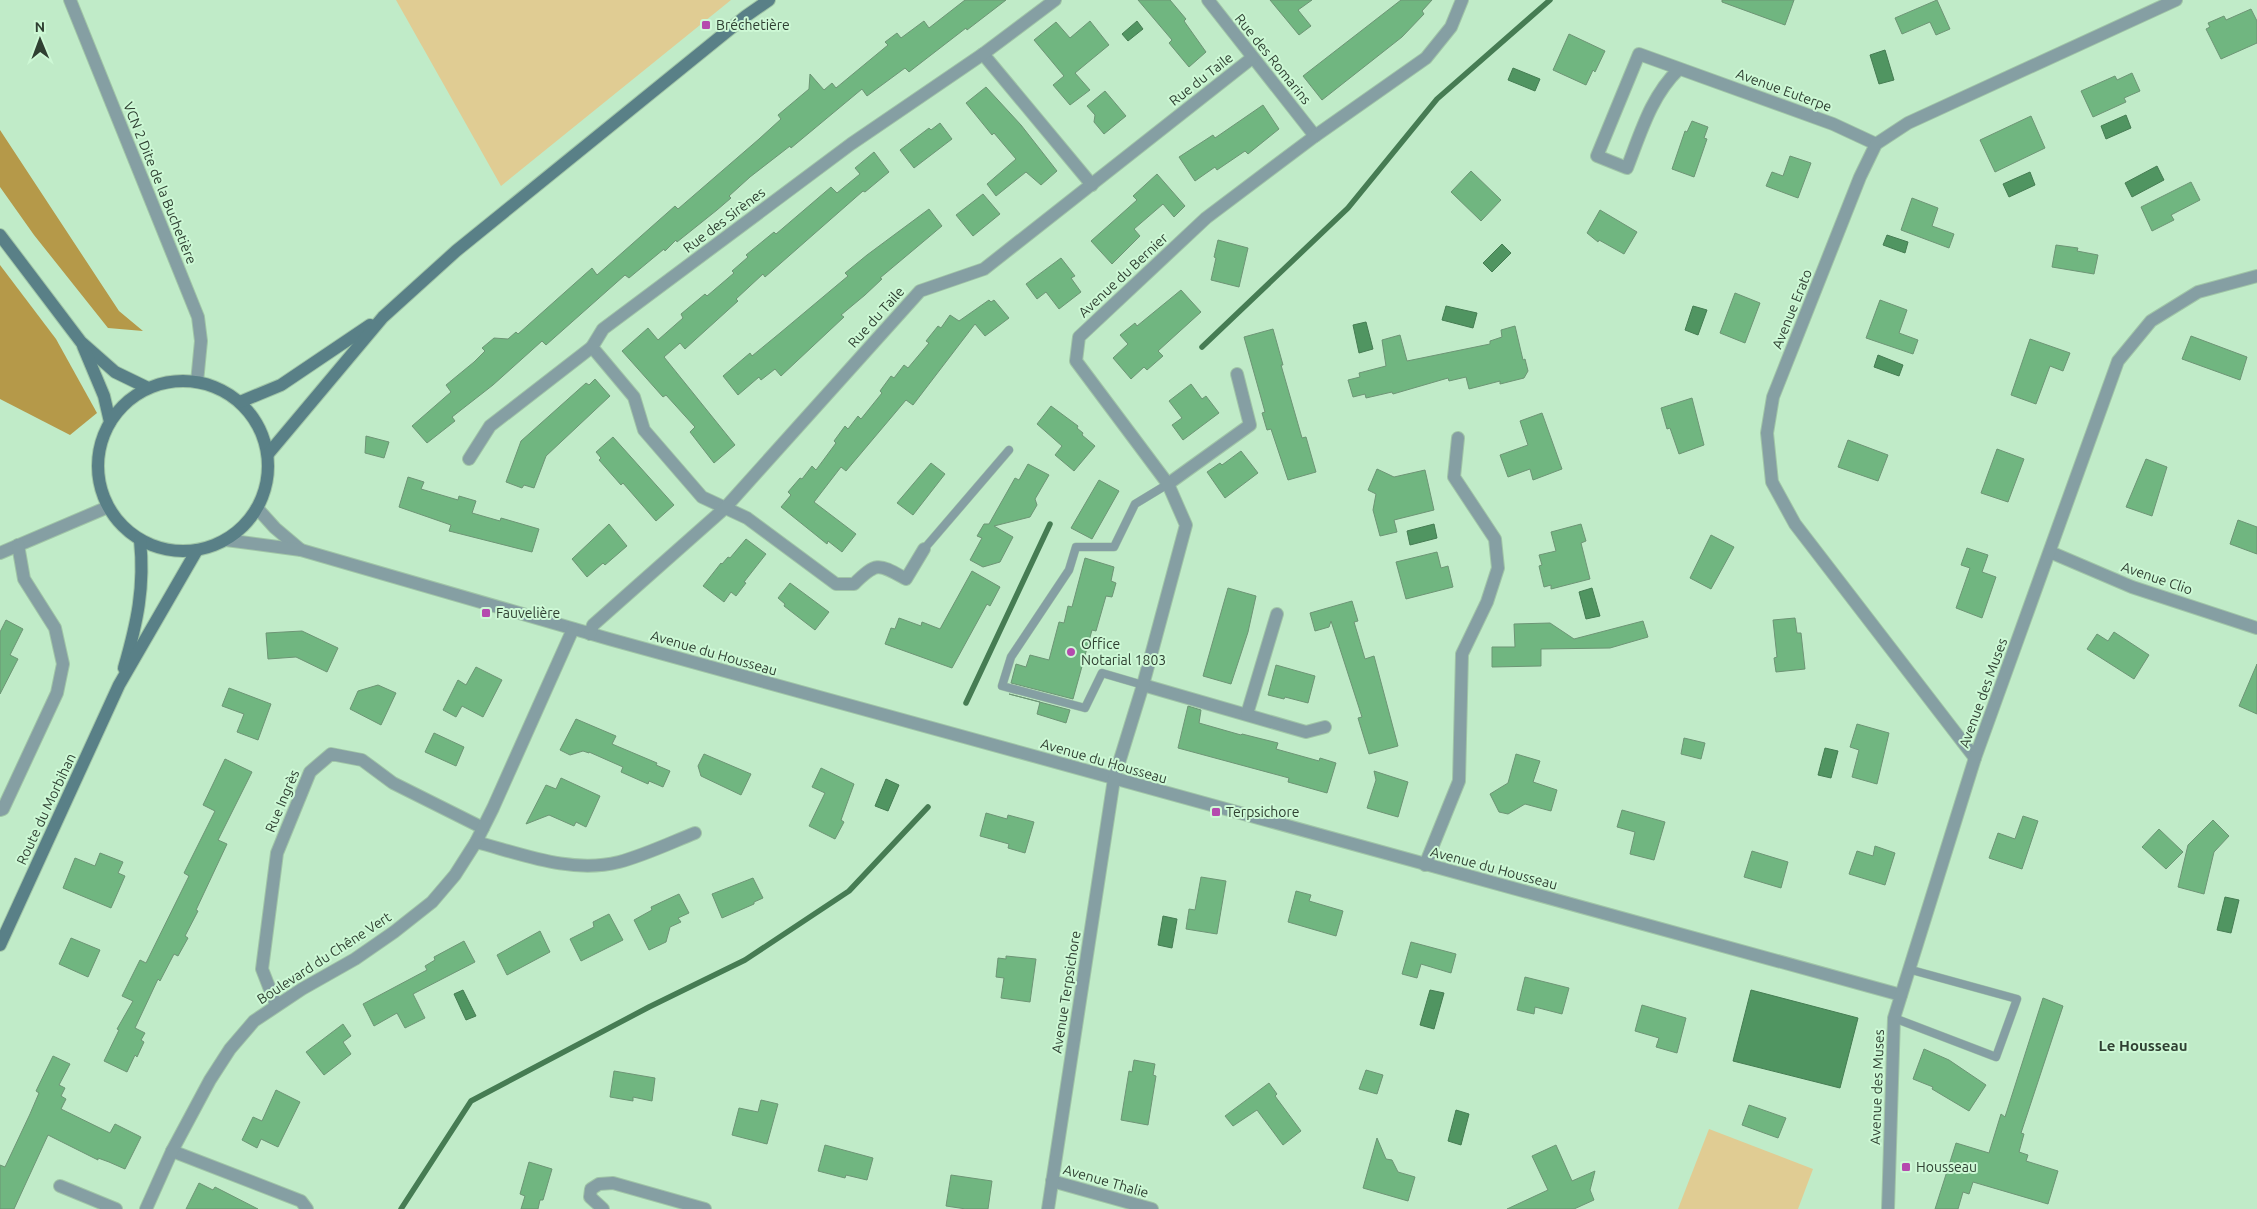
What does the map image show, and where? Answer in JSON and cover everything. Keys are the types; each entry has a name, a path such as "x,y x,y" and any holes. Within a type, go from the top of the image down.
{"main road":[{"path":"268,454 383,317 456,251 731,28 769,0"},
{"path":"0,235 81,342 115,372 148,388"},
{"path":"240,402 281,385 383,317"},
{"path":"81,342 104,396 110,422"},
{"path":"198,382 220,389 240,402 258,425 268,454 265,490 258,508 244,526 226,540 197,550 177,551 158,548 140,540 127,531 108,506 98,479 99,450 110,422 126,402 148,388 164,383 198,382"},
{"name":"Route du Morbihan","path":"120,685 135,630 140,597 143,574 140,540"},
{"name":"Route du Morbihan","path":"0,945 120,685 197,550"}],"street":[{"name":"VCN 2 Dite de la Buchetière","path":"70,0 198,317 201,336 198,382"},
{"name":"Rue des Sirènes","path":"469,459 490,426 592,347 603,329 851,144 983,54 1055,0"},
{"name":"Rue des Romarins","path":"1208,0 1315,136"},
{"name":"Avenue du Bernier","path":"1114,779 1143,685 1186,526 1168,484 1076,361 1079,337 1206,218 1315,136 1426,58 1451,27 1462,0"},
{"path":"1876,144 1908,123 2176,0"},
{"path":"983,54 1092,185"},
{"name":"Avenue Euterpe","path":"1679,69 1665,83 1651,105 1627,168 1597,156 1639,54 1833,124 1876,144"},
{"name":"Rue du Taile","path":"590,634 593,625 724,508 920,291 984,269 1252,58"},
{"name":"Avenue Erato","path":"1876,144 1860,177 1773,397 1767,433 1772,482 1795,524 1975,758"},
{"name":"Avenue des Muses","path":"1888,1209 1894,1018 1975,758 2118,361 2151,321 2198,292 2257,276"},
{"path":"592,347 634,396 644,430 702,497 747,518 836,584 854,584 870,568 884,567 906,579 924,550"},
{"path":"1168,484 1250,425 1236,374"},
{"path":"1425,865 1459,781 1462,654 1487,602 1498,568 1496,538 1454,477 1458,438"},
{"path":"0,552 108,506"},
{"name":"Avenue du Housseau","path":"258,508 274,528 301,550"},
{"name":"Avenue du Housseau","path":"226,540 301,550 590,634 1901,995"},
{"path":"0,810 3,809 57,693 63,664 55,628 24,579 18,545"},
{"name":"Avenue Clio","path":"2050,552 2132,587 2257,628"},
{"path":"1247,714 1277,614"},
{"name":"Boulevard du Chêne Vert","path":"146,1209 172,1151 210,1080 230,1049 254,1021 276,1005 363,953 394,932 432,902 455,875 483,828 573,629"},
{"path":"1143,685 1306,732 1325,727"},
{"name":"Rue Ingrès","path":"276,1005 262,969 277,853 310,772 331,754 362,760 393,783 483,828"},
{"name":"Avenue Terpsichore","path":"1048,1209 1114,779"},
{"path":"476,842 570,865 597,865 619,862 695,834"},
{"path":"172,1151 301,1201 307,1209"},
{"name":"Avenue Thalie","path":"1052,1181 1152,1209"},
{"path":"602,1209 590,1197 591,1189 598,1184 613,1183 705,1209"},
{"path":"60,1186 116,1209"}],"lane":[{"path":"924,550 1009,450"},
{"path":"1143,685 1102,673 1085,708 1002,686 1011,657 1069,570 1076,547 1114,547 1135,504 1168,484"},
{"path":"1894,1018 1996,1057 2017,999 1908,969"}],"shaded area":[{"path":"396,0 731,0 501,186"},
{"path":"1137,21 1143,29 1128,41 1122,34"},
{"path":"1885,50 1894,80 1879,84 1870,55"},
{"path":"1513,68 1540,79 1535,91 1508,80"},
{"path":"2126,115 2131,128 2106,139 2101,126"},
{"path":"0,130 119,311 143,331 108,328 34,235 0,187"},
{"path":"2157,166 2164,180 2132,197 2125,183"},
{"path":"2030,172 2035,185 2009,197 2003,184"},
{"path":"1887,235 1908,242 1905,253 1883,245"},
{"path":"1502,244 1511,253 1492,272 1483,263"},
{"path":"0,265 56,339 97,413 70,435 0,399"},
{"path":"1446,306 1477,313 1473,328 1442,320"},
{"path":"1693,306 1707,310 1698,335 1685,330"},
{"path":"1366,322 1373,349 1359,353 1353,325"},
{"path":"1878,355 1903,365 1899,376 1874,367"},
{"path":"1434,524 1437,538 1410,545 1407,531"},
{"path":"1592,588 1600,616 1586,619 1579,592"},
{"path":"1825,748 1838,751 1831,778 1818,775"},
{"path":"886,779 899,785 888,811 875,806"},
{"path":"2225,897 2239,900 2231,933 2217,930"},
{"path":"1163,916 1177,919 1172,948 1158,945"},
{"path":"463,990 476,1016 466,1020 454,994"},
{"path":"1430,990 1444,993 1434,1029 1420,1025"},
{"path":"1751,990 1858,1018 1840,1088 1733,1061"},
{"path":"1456,1110 1469,1114 1461,1145 1448,1141"},
{"path":"1709,1129 1813,1169 1798,1209 1678,1209"}],"building":[{"path":"965,0 1006,0 909,72 905,68 867,96 862,89 791,148 790,146 750,177 729,196 731,198 677,242 676,240 665,251 664,249 629,278 625,275 546,345 542,341 493,385 452,417 455,421 427,443 412,426 451,392 446,385 474,362 485,351 482,348 494,338 508,339 516,332 518,334 592,268 597,275 675,206 678,209 759,139 781,119 778,115 809,89 810,74 824,90 832,83 836,88 888,45 885,42 897,33 901,38 924,21 929,28"},
{"path":"1138,0 1170,0 1186,19 1184,21 1206,52 1189,67 1169,43 1172,40"},
{"path":"1270,0 1312,0 1298,10 1311,26 1299,35"},
{"path":"1401,0 1432,0 1422,11 1424,14 1402,37 1322,100 1303,76"},
{"path":"1722,0 1794,0 1785,25 1722,2"},
{"path":"1937,0 1950,29 1936,35 1930,22 1902,34 1895,18"},
{"path":"2251,9 2257,21 2257,43 2221,59 2206,29 2210,27 2208,23 2224,16 2226,20"},
{"path":"1090,21 1109,45 1075,73 1090,90 1070,105 1053,85 1064,76 1034,40 1056,22 1070,38"},
{"path":"1569,34 1605,51 1595,72 1593,70 1586,85 1553,70"},
{"path":"2132,73 2140,91 2124,98 2126,102 2093,117 2081,91 2115,76 2117,80"},
{"path":"986,87 1021,125 1057,171 1041,185 1026,172 996,196 987,184 1016,159 994,133 992,135 966,103"},
{"path":"1105,91 1126,116 1104,134 1094,122 1095,115 1087,106"},
{"path":"1263,105 1279,129 1248,154 1245,151 1217,170 1215,167 1195,181 1179,157 1213,135 1215,138"},
{"path":"2031,116 2045,148 1995,172 1980,140"},
{"path":"1692,121 1708,127 1704,138 1707,139 1694,177 1672,169 1685,131 1687,132"},
{"path":"940,123 952,139 914,168 900,150 929,128 931,130"},
{"path":"874,152 889,172 865,192 863,191 765,277 763,274 736,299 738,301 685,349 680,343 664,357 735,445 714,463 690,432 695,427 666,395 663,397 622,351 648,328 658,340 683,318 681,314 705,294 707,296 734,273 732,271 748,257 746,255 774,232 776,234 831,187 837,193 860,174 855,168"},
{"path":"1790,156 1811,163 1798,198 1766,186 1772,172 1783,176"},
{"path":"1471,171 1501,200 1481,221 1451,192"},
{"path":"1157,174 1185,206 1174,217 1163,204 1134,229 1140,236 1112,264 1091,241 1137,200 1133,196"},
{"path":"2191,182 2200,200 2171,215 2174,220 2152,231 2141,207"},
{"path":"983,194 1000,214 973,236 956,215"},
{"path":"1912,198 1938,208 1932,226 1954,234 1949,248 1901,230"},
{"path":"929,209 942,226 880,278 882,279 841,315 844,317 781,376 775,369 761,380 759,377 738,395 723,376 750,353 752,356 848,276 845,273 867,255"},
{"path":"1600,210 1637,232 1624,254 1599,240 1598,242 1587,233"},
{"path":"1218,240 1248,248 1239,287 1211,280"},
{"path":"2056,245 2078,248 2077,251 2098,255 2094,274 2052,267"},
{"path":"1061,258 1075,276 1071,278 1081,292 1059,309 1046,292 1037,299 1026,284"},
{"path":"1181,290 1201,312 1158,351 1163,356 1147,370 1144,367 1131,379 1113,358 1128,344 1120,335 1135,323 1137,326"},
{"path":"1735,293 1760,303 1745,343 1720,333"},
{"path":"989,300 991,302 994,300 1009,318 985,336 975,324 913,405 906,400 846,471 841,467 814,502 856,534 842,552 828,541 827,544 781,507 791,495 788,492 800,478 802,479 812,466 816,470 836,443 834,441 845,426 848,429 858,416 861,419 882,393 880,391 891,376 894,378 904,365 908,368 929,343 926,341 938,326 941,328 950,315 959,321"},
{"path":"1880,300 1907,310 1899,333 1918,340 1913,354 1866,338"},
{"path":"1515,326 1523,360 1525,359 1528,371 1524,378 1500,384 1500,381 1469,389 1466,377 1449,381 1448,378 1393,394 1392,392 1366,398 1365,394 1353,397 1348,380 1360,377 1359,373 1386,366 1382,340 1400,335 1407,361 1490,344 1490,341 1502,337 1501,330"},
{"path":"1273,329 1283,365 1281,365 1302,438 1306,437 1316,472 1288,480 1271,429 1267,430 1262,413 1265,412 1244,337"},
{"path":"2191,336 2247,357 2240,380 2182,359"},
{"path":"2030,339 2070,353 2063,371 2050,366 2036,404 2011,395"},
{"path":"595,379 610,396 546,456 534,488 524,485 522,488 506,482 521,441 586,383 589,385"},
{"path":"1191,384 1202,399 1206,396 1219,413 1183,440 1172,425 1182,418 1169,401"},
{"path":"1692,398 1704,445 1679,454 1670,428 1667,429 1661,408"},
{"path":"1051,406 1078,426 1077,428 1083,433 1082,435 1095,446 1074,471 1055,455 1062,446 1037,424"},
{"path":"1542,413 1562,469 1533,480 1530,469 1508,477 1500,455 1528,445 1520,421"},
{"path":"366,436 389,442 384,458 365,453"},
{"path":"613,437 674,505 656,521 623,483 621,485 599,460 601,458 596,452"},
{"path":"1848,440 1888,455 1878,481 1838,467"},
{"path":"1997,449 2024,459 2008,502 1981,493"},
{"path":"1241,451 1258,473 1225,498 1207,472 1220,463 1222,465"},
{"path":"2146,459 2167,467 2152,516 2126,507"},
{"path":"931,463 945,474 913,515 897,503"},
{"path":"1028,464 1049,475 1035,499 1037,505 1030,517 994,526 1013,537 1000,562 983,567 970,560 982,538 977,536 984,524 989,524 1015,478 1019,480"},
{"path":"1377,469 1394,477 1425,470 1434,510 1394,520 1397,532 1380,536 1373,510 1376,494 1368,490"},
{"path":"408,477 424,482 421,489 458,500 459,496 476,501 472,513 500,521 501,518 539,529 532,552 449,531 451,525 399,507"},
{"path":"1099,480 1119,491 1092,539 1071,528"},
{"path":"2238,520 2257,527 2257,554 2230,544"},
{"path":"609,524 627,546 605,565 603,563 587,577 572,559"},
{"path":"1581,524 1586,541 1581,543 1590,579 1551,589 1551,585 1544,587 1539,566 1542,565 1539,555 1556,551 1551,532"},
{"path":"1711,535 1734,547 1711,589 1690,578"},
{"path":"746,539 766,554 744,582 746,583 736,596 731,592 724,602 703,586 721,563 728,557 730,558"},
{"path":"1967,548 1988,555 1982,572 1996,577 1982,618 1956,608 1970,568 1961,565"},
{"path":"1437,552 1441,568 1448,566 1453,587 1406,599 1396,562"},
{"path":"1085,558 1114,567 1111,581 1116,583 1112,597 1106,596 1096,631 1092,630 1073,699 1011,683 1016,664 1026,667 1030,655 1049,660 1059,622 1064,623 1068,606 1072,607"},
{"path":"972,571 1000,587 990,606 987,604 952,668 885,644 891,628 895,629 899,618 921,626 922,622 940,629"},
{"path":"790,583 829,612 815,630 784,606 785,604 778,598"},
{"path":"1228,588 1256,596 1248,632 1231,684 1203,676"},
{"path":"1352,601 1358,621 1354,622 1365,659 1374,656 1398,746 1369,754 1358,718 1362,717 1331,621 1329,627 1315,631 1310,613"},
{"path":"1795,618 1797,633 1801,633 1805,669 1776,672 1774,658 1777,657 1773,620"},
{"path":"6,620 23,629 10,655 18,659 0,694 0,632"},
{"path":"1643,621 1648,637 1610,648 1541,649 1541,666 1492,667 1492,647 1515,647 1514,624 1550,623 1574,639"},
{"path":"302,631 338,648 327,672 296,657 268,659 266,633"},
{"path":"2114,632 2149,655 2134,679 2087,649 2097,634 2108,641"},
{"path":"2257,664 2257,714 2239,706"},
{"path":"1276,665 1315,676 1308,703 1268,695"},
{"path":"476,667 502,680 483,717 462,706 456,717 443,710 458,680 466,685"},
{"path":"378,685 396,693 381,725 350,709 358,691"},
{"path":"229,688 271,704 258,740 237,732 244,714 222,706"},
{"path":"1040,702 1070,710 1066,723 1037,714"},
{"path":"1188,706 1201,710 1199,723 1278,743 1276,749 1319,761 1320,758 1336,763 1327,793 1288,782 1289,778 1178,748"},
{"path":"576,719 616,736 612,744 657,763 656,765 670,771 663,787 649,781 648,784 621,772 623,767 589,752 583,751 570,755 560,750"},
{"path":"1857,724 1889,733 1877,784 1852,777 1859,750 1850,747"},
{"path":"434,733 464,747 456,766 425,752"},
{"path":"1684,738 1705,743 1701,759 1681,754"},
{"path":"704,754 751,774 741,795 701,776 698,766"},
{"path":"1516,754 1540,761 1533,782 1557,790 1551,811 1525,804 1508,814 1499,812 1490,794 1508,783"},
{"path":"225,759 252,772 218,840 227,844 185,936 188,938 178,956 174,954 160,981 158,979 135,1028 145,1033 141,1040 144,1042 127,1072 104,1061 119,1030 117,1029 133,1001 122,996 140,960 146,963 189,876 184,873 215,811 203,805"},
{"path":"821,768 854,784 841,820 844,822 835,839 809,826 825,793 812,787"},
{"path":"1374,771 1408,782 1398,817 1367,808 1376,780"},
{"path":"561,778 600,796 586,827 576,822 574,826 549,815 526,824 546,785 556,789"},
{"path":"1622,810 1665,822 1654,860 1630,854 1635,832 1617,827"},
{"path":"986,813 1007,819 1008,815 1034,822 1025,853 1008,848 1009,844 980,836"},
{"path":"2023,816 2038,821 2022,869 1989,858 1998,833 2015,839"},
{"path":"2213,820 2229,836 2214,852 2204,894 2178,887 2188,845"},
{"path":"2159,829 2183,852 2166,869 2142,847"},
{"path":"1875,846 1895,853 1885,885 1849,874 1857,851 1873,856"},
{"path":"1752,851 1788,862 1781,888 1744,877"},
{"path":"100,853 123,862 118,873 125,876 111,908 63,888 75,858 95,866"},
{"path":"1201,877 1226,881 1217,934 1186,929 1189,909 1195,910"},
{"path":"753,878 763,898 722,918 712,894"},
{"path":"1296,891 1311,895 1309,901 1343,911 1336,936 1288,922"},
{"path":"679,894 689,913 678,918 681,922 670,927 666,942 649,950 634,920 652,910 651,907"},
{"path":"609,914 623,940 581,961 570,939 594,927 593,922"},
{"path":"540,931 550,952 507,975 497,955"},
{"path":"71,938 100,950 88,977 59,964"},
{"path":"464,941 475,962 413,994 425,1018 405,1028 397,1013 374,1026 363,1004 427,970 425,966 435,960 434,957"},
{"path":"1411,942 1456,954 1451,973 1421,964 1417,978 1402,974"},
{"path":"1006,956 1036,959 1030,1002 1001,998 1004,978 996,977 998,958 1006,959"},
{"path":"1525,977 1569,988 1562,1014 1535,1007 1534,1014 1517,1010"},
{"path":"2043,998 2063,1006 2021,1133 2024,1134 2019,1152 2028,1155 2026,1161 2058,1171 2048,1204 1973,1182 1969,1194 1963,1192 1958,1209 1935,1209 1956,1143 1989,1153 2001,1114 2005,1117"},
{"path":"1642,1005 1686,1018 1677,1053 1656,1047 1659,1038 1635,1031"},
{"path":"343,1024 351,1036 343,1042 351,1054 324,1075 306,1052"},
{"path":"1924,1049 1949,1060 1986,1085 1969,1111 1932,1089 1933,1087 1913,1079"},
{"path":"53,1056 70,1064 59,1085 65,1088 61,1096 66,1099 61,1109 110,1133 115,1124 141,1137 125,1169 98,1158 98,1160 48,1135 14,1209 0,1209 0,1165 5,1167 30,1114 39,1093 36,1091"},
{"path":"1134,1060 1155,1064 1153,1075 1156,1076 1148,1125 1121,1120 1129,1071 1132,1072"},
{"path":"1366,1070 1383,1075 1377,1094 1359,1089"},
{"path":"614,1071 655,1078 652,1101 633,1097 633,1101 610,1097"},
{"path":"1269,1083 1277,1094 1275,1096 1301,1131 1283,1145 1257,1110 1233,1126 1225,1116"},
{"path":"276,1090 300,1102 278,1147 261,1139 257,1148 242,1140 253,1117 262,1121"},
{"path":"761,1100 778,1104 767,1144 732,1135 739,1108 758,1112"},
{"path":"1749,1105 1786,1118 1778,1138 1742,1125"},
{"path":"1377,1138 1386,1159 1392,1160 1398,1172 1415,1177 1408,1201 1363,1188"},
{"path":"825,1145 873,1158 867,1180 846,1175 845,1178 818,1171"},
{"path":"1556,1145 1572,1181 1595,1171 1590,1190 1594,1200 1574,1209 1507,1209 1548,1190 1532,1156"},
{"path":"529,1162 552,1169 543,1200 540,1200 538,1209 521,1209 525,1196 520,1194"},
{"path":"951,1175 992,1181 988,1209 966,1209 946,1206"},
{"path":"199,1183 213,1190 215,1187 258,1209 186,1209"}],"waterway":[{"path":"1202,347 1348,208 1437,99 1550,0"},
{"path":"966,703 1050,524"},
{"path":"401,1209 471,1101 649,1007 745,960 849,891 928,807"}],"place":[{"name":"Bréchetière","path":"706,25"},
{"name":"Fauvelière","path":"486,613"},
{"name":"Office Notarial 1803","path":"1071,652"},
{"name":"Terpsichore","path":"1216,812"},
{"name":"Housseau","path":"1906,1167"}],"district":[{"name":"Le Housseau","path":"2143,1045"}]}
